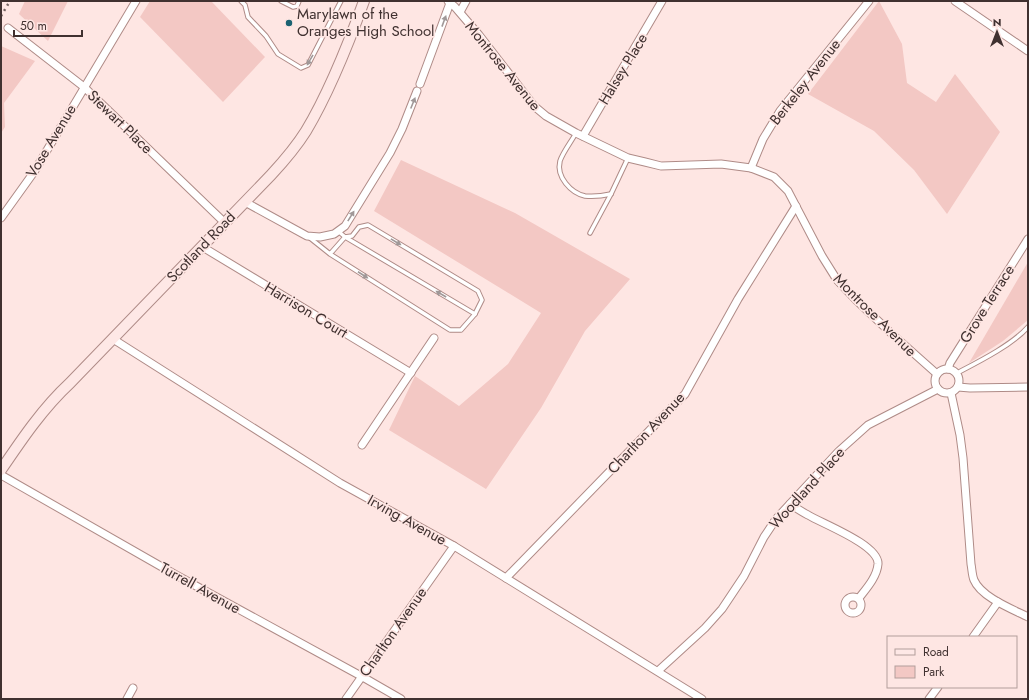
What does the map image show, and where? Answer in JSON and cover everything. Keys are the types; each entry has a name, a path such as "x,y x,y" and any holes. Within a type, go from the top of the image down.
{"main road":[{"name":"Scotland Road","path":"1,470 36,419 53,398 225,223 290,154 319,105 344,53 364,1"}],"street":[{"name":"Vose Avenue","path":"1,218 34,172 136,1"},
{"path":"460,12 466,1"},
{"name":"Halsey Place","path":"583,136 662,1"},
{"name":"Berkeley Avenue","path":"751,168 763,139 780,111 869,1"},
{"path":"955,1 1028,52"},
{"path":"420,84 449,2"},
{"name":"Montrose Avenue","path":"449,2 460,12 479,35 534,106 546,116 576,133 628,158 661,166 721,164 751,168 774,177 788,191 822,256 838,280 868,312 937,374"},
{"name":"Stewart Place","path":"8,28 84,87 225,223"},
{"path":"245,202 307,236 320,237 334,234 345,226 390,152 402,129 417,91"},
{"name":"Charlton Avenue","path":"506,578 685,394 738,299 796,206"},
{"name":"Grove Terrace","path":"948,369 950,363 1028,239"},
{"name":"Harrison Court","path":"201,246 411,373"},
{"name":"Irving Avenue","path":"113,338 340,483 454,546 702,699"},
{"path":"362,445 434,338"},
{"path":"944,369 948,369 957,373 960,380 958,387 950,393 944,393 938,389 935,382 937,374 944,369"},
{"path":"958,387 1028,387"},
{"name":"Woodland Place","path":"658,671 705,628 722,609 744,576 764,537 776,519 839,451 868,425 938,389"},
{"path":"950,393 960,435 963,458 970,564 974,580 981,589 998,602 1028,617"},
{"name":"Turrell Avenue","path":"1,474 176,575 401,699"},
{"path":"790,504 806,514 848,535 870,549 878,558 877,570 874,577 859,598"},
{"name":"Charlton Avenue","path":"346,699 454,546"},
{"path":"974,636 998,602"},
{"path":"127,699 133,688"},
{"path":"929,699 937,688"}],"lane":[{"path":"241,1 247,3 248,17 266,36 280,56 301,68 308,65 341,1"},
{"path":"281,1 293,7 297,6 299,1"},
{"path":"576,133 560,161 560,176 572,189 584,196 595,197 611,194"},
{"path":"590,232 611,194 628,158"},
{"path":"307,236 330,254 450,330 461,330 475,314 482,300 478,290 368,225 359,227 352,236 345,237 330,254"},
{"path":"338,231 345,237 475,314"},
{"path":"957,373 980,361 1022,334 1028,327"}],"green space":[{"path":"25,1 68,1 48,41 19,14"},
{"path":"150,1 211,1 265,57 223,102 140,17"},
{"path":"879,1 902,44 907,83 936,102 955,74 1000,132 947,214 914,170 874,131 808,94"},
{"path":"1,46 35,61 4,103 5,127 1,133"},
{"path":"401,160 515,213 630,279 585,331 541,408 486,489 389,430 415,376 459,406 508,364 541,313 374,211"},
{"path":"1028,262 1028,320 1003,341 969,363"}],"railway":[{"path":"1,16 10,1"}],"place":[{"name":"Marylawn of the Oranges High School","path":"289,23"}]}
